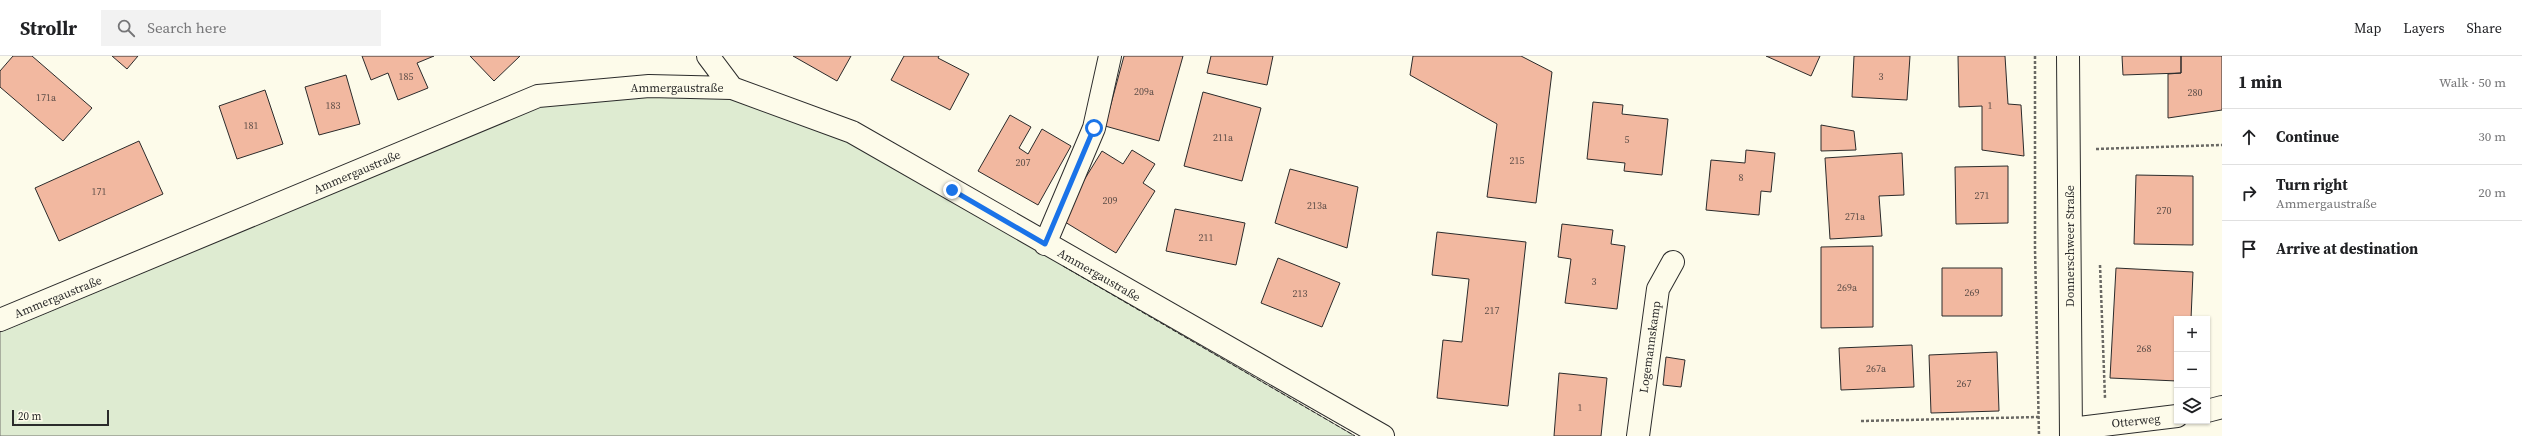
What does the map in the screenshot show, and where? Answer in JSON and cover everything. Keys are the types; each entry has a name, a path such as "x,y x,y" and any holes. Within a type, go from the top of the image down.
{"street":[{"path":"708,56 732,88"},
{"path":"1045,244 1094,128 1110,56"},
{"name":"Donnerschweer Straße","path":"2068,56 2071,427"},
{"name":"Ammergaustraße","path":"0,320 538,96 649,86 732,88 852,132 1045,244 1383,436"},
{"name":"Logemannskamp","path":"1638,436 1658,289 1673,262"},
{"path":"2210,410 2222,407"},
{"name":"Otterweg","path":"2071,427 2174,416"}],"path":[{"path":"2035,56 2035,249 2039,436"},
{"path":"2069,150 2222,145"},
{"path":"1861,421 2039,418 2071,427"}],"green space":[{"path":"655,95 732,99 849,140 1355,436 0,436 0,332 541,106"}],"building":[{"path":"13,56 32,56 92,108 63,141 0,87 0,71"},
{"path":"112,56 138,56 127,69"},
{"path":"362,56 434,56 417,63 428,88 398,100 388,73 371,80"},
{"path":"470,56 520,56 494,81"},
{"path":"793,56 851,56 837,81"},
{"path":"904,56 939,56 938,58 969,74 950,110 891,80"},
{"path":"1124,56 1183,56 1159,141 1105,126"},
{"path":"1211,56 1273,56 1267,85 1207,73"},
{"path":"1413,56 1521,56 1552,72 1536,203 1487,197 1497,124 1410,75"},
{"path":"1766,56 1820,56 1811,76"},
{"path":"1854,56 1910,56 1907,100 1852,97"},
{"path":"1958,56 2005,56 2008,104 2021,105 2024,156 1982,150 1982,106 1959,107"},
{"path":"2122,56 2181,56 2181,73 2123,75"},
{"path":"2181,56 2222,56 2222,110 2168,118 2168,74 2181,73"},
{"path":"346,75 360,124 319,135 305,87"},
{"path":"265,90 283,144 237,159 219,106"},
{"path":"1203,92 1261,108 1242,181 1184,166"},
{"path":"1593,102 1623,105 1622,114 1668,119 1662,175 1624,171 1625,163 1587,159"},
{"path":"1010,115 1031,127 1019,148 1028,154 1042,129 1071,146 1038,205 978,171"},
{"path":"1821,125 1854,131 1856,150 1821,151"},
{"path":"139,141 163,194 59,241 35,188"},
{"path":"1132,150 1155,164 1143,183 1155,191 1116,253 1060,219 1102,151 1123,164"},
{"path":"1746,150 1775,153 1771,192 1761,191 1759,215 1706,210 1711,160 1745,163"},
{"path":"1902,153 1904,195 1879,196 1882,236 1830,239 1825,158"},
{"path":"2008,166 2008,223 1956,224 1955,167"},
{"path":"1290,169 1358,187 1347,248 1275,223"},
{"path":"2136,175 2193,176 2193,245 2134,244"},
{"path":"1175,209 1245,223 1236,265 1166,251"},
{"path":"1562,224 1613,230 1611,244 1625,246 1617,309 1565,303 1571,259 1558,257"},
{"path":"1437,232 1526,242 1508,406 1437,398 1443,340 1462,342 1469,279 1432,275"},
{"path":"1873,246 1873,327 1821,328 1821,247"},
{"path":"1278,258 1340,283 1322,327 1261,303"},
{"path":"1942,268 2002,268 2002,316 1942,316"},
{"path":"2116,268 2193,272 2191,316 2174,316 2174,381 2110,378"},
{"path":"1912,345 1914,387 1841,390 1839,348"},
{"path":"1997,352 1999,411 1931,413 1929,355"},
{"path":"1666,357 1685,360 1681,387 1663,385"},
{"path":"1559,373 1607,378 1601,436 1554,436"}],"fence":[{"path":"1063,266 1355,436"}],"route":[{"path":"952,190 1045,244 1094,128"}]}
